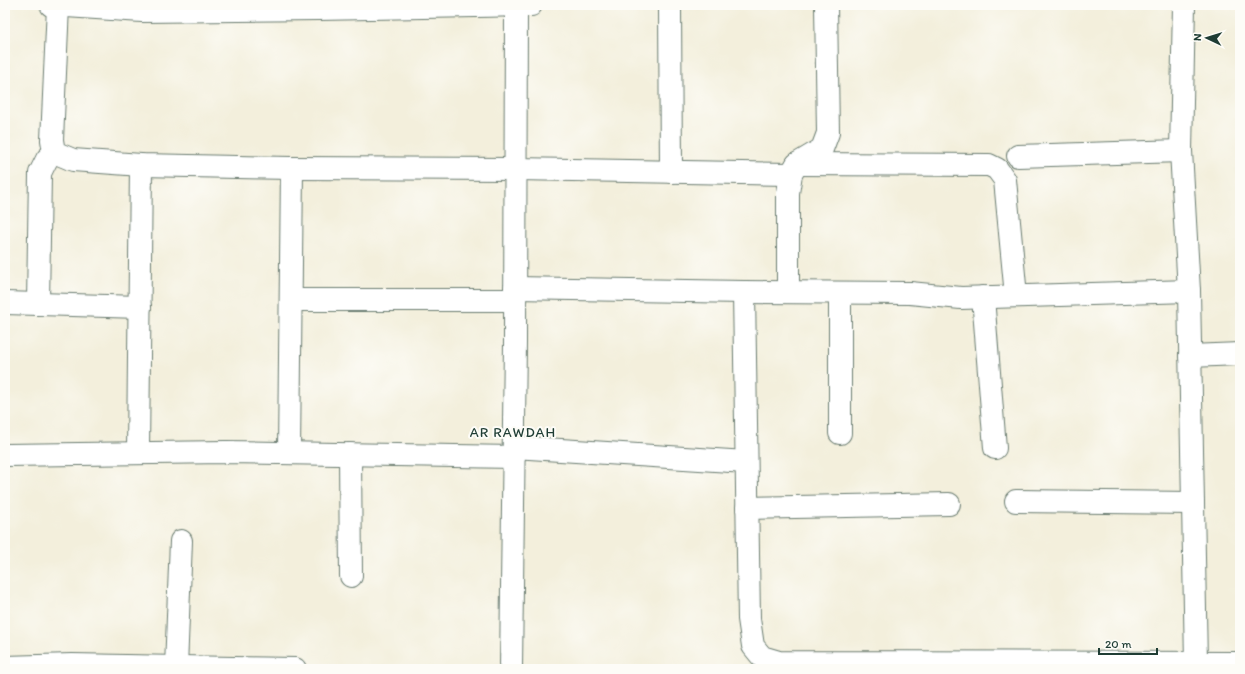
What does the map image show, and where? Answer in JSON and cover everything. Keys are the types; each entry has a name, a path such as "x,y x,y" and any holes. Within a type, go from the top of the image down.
{"street":[{"path":"511,669 514,452 516,5"},
{"path":"54,152 52,140 55,6 142,11 531,5"},
{"path":"670,5 671,172"},
{"path":"788,292 788,193 794,169 822,149 828,133 826,5"},
{"path":"1184,5 1181,151 1189,291 1196,663"},
{"path":"1018,156 1181,151"},
{"path":"54,152 73,160 141,165 292,168 516,169 671,172 989,165 997,169 1005,180 1016,296"},
{"path":"38,304 40,174 47,159 54,152"},
{"path":"138,453 141,165"},
{"path":"289,453 292,168"},
{"path":"291,300 515,294 744,292 910,293 961,298 1189,291"},
{"path":"744,292 749,619 753,646 762,657 779,662 1240,663"},
{"path":"840,292 840,433"},
{"path":"983,297 995,448"},
{"path":"5,303 140,307"},
{"path":"1190,356 1240,354"},
{"path":"5,455 226,452 350,454 514,452 746,462"},
{"path":"350,454 351,576"},
{"path":"1016,501 1193,503"},
{"path":"747,508 949,504"},
{"path":"176,667 181,541"},
{"path":"5,667 72,665 295,669"}],"district":[{"name":"AR RAWDAH","path":"513,432"}]}
